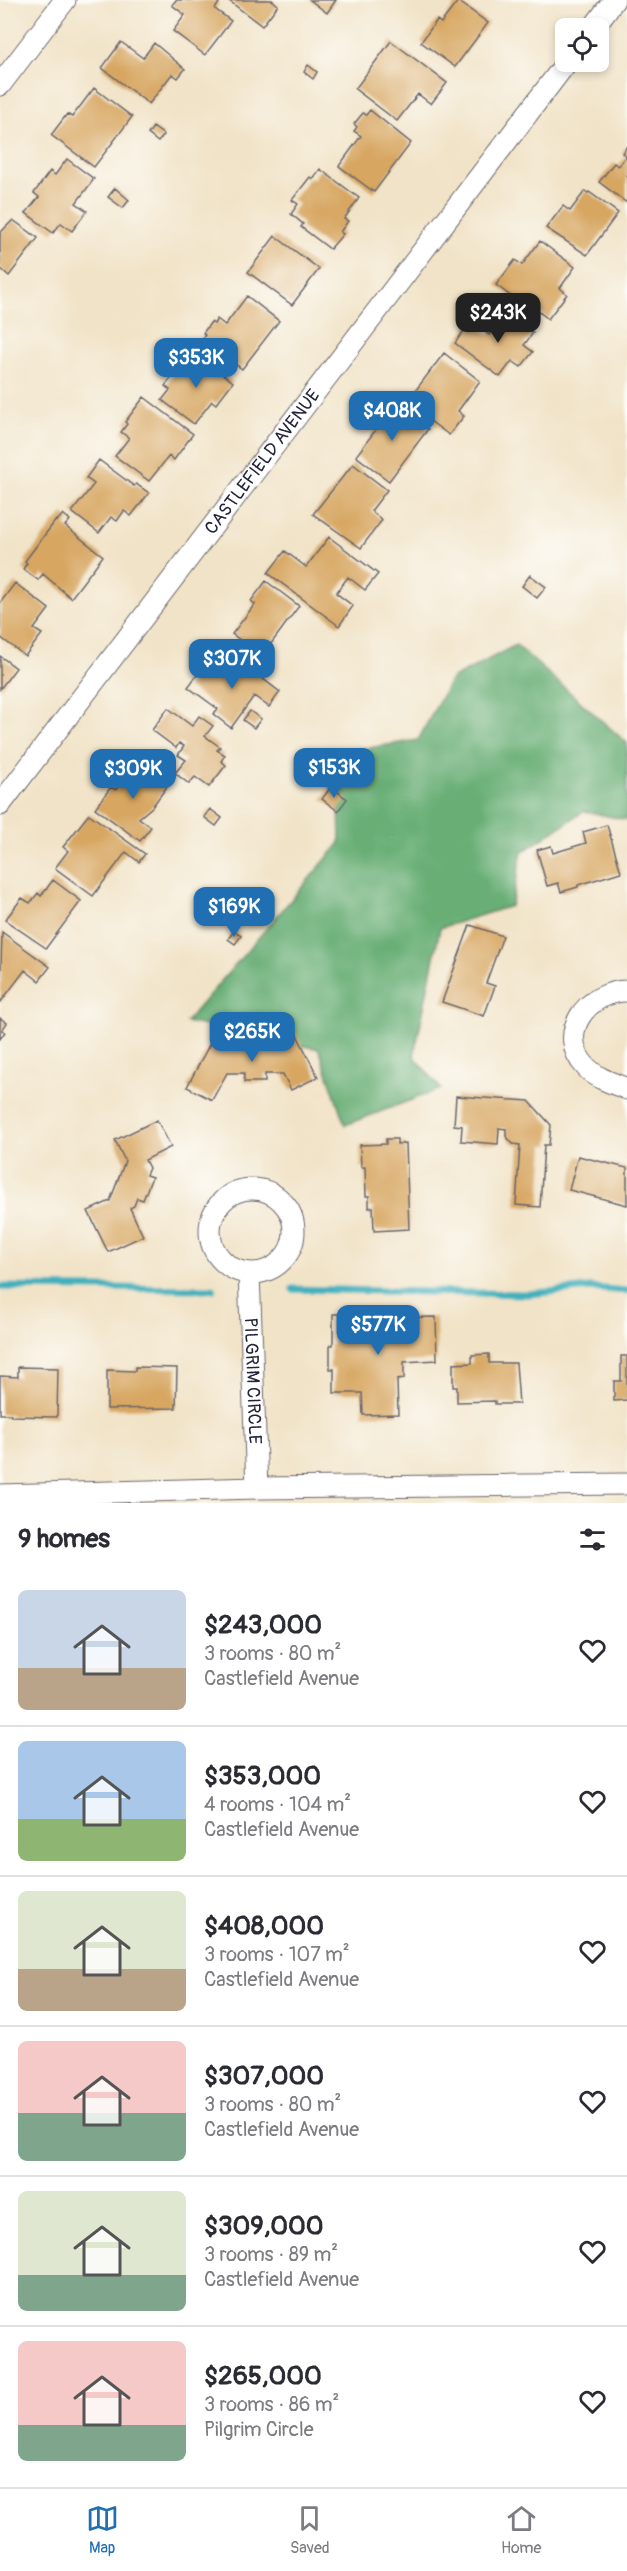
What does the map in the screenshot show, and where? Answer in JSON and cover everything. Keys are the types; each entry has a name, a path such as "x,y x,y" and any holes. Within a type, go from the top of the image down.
{"street":[{"path":"0,85 65,0"},
{"path":"600,18 614,0"},
{"name":"CASTLEFIELD AVENUE","path":"0,805 559,72"},
{"path":"627,991 606,993 586,1006 578,1019 575,1040 578,1053 586,1067 595,1075 627,1089"},
{"path":"252,1188 272,1193 283,1202 290,1211 294,1226 293,1240 282,1259 264,1271 249,1273 235,1270 222,1262 214,1250 209,1229 212,1214 220,1202 237,1190 252,1188"},
{"name":"PILGRIM CIRCLE","path":"249,1273 257,1488"},
{"path":"0,1495 257,1488 627,1484"}],"green space":[{"path":"516,645 627,743 627,820 584,811 522,852 511,906 440,928 414,1056 441,1089 345,1125 319,1049 186,1022 340,843 338,753 418,740 451,679"}],"building":[{"path":"176,0 214,0 219,3 215,9 231,21 205,55 173,31 185,15 172,5"},
{"path":"228,0 272,0 278,5 262,26"},
{"path":"310,0 336,0 327,13"},
{"path":"458,1 488,23 455,67 421,42 437,20 441,23"},
{"path":"391,41 447,83 431,104 418,94 397,121 355,89"},
{"path":"121,42 143,58 154,43 185,69 178,78 172,74 149,104 102,68"},
{"path":"308,65 317,72 313,79 304,72"},
{"path":"94,88 132,117 94,167 51,135 67,114 72,117"},
{"path":"370,110 411,143 374,192 339,166 361,136 354,131 357,127 354,124 363,113 366,115"},
{"path":"153,127 164,135 158,142 148,134"},
{"path":"627,146 627,203 599,182 614,163 618,166 626,156 622,153"},
{"path":"67,159 94,179 76,203 87,211 72,231 61,223 53,233 26,213 39,197 34,193 50,171 55,175"},
{"path":"320,169 359,198 344,219 348,221 340,232 343,234 330,249 301,227 303,224 291,214 298,204 292,200 310,177 313,179"},
{"path":"115,188 129,200 123,208 108,197"},
{"path":"585,191 618,213 587,255 546,228 563,206 570,211"},
{"path":"13,220 38,238 9,276 0,268 0,233"},
{"path":"275,236 319,269 292,305 248,272"},
{"path":"540,241 575,267 560,288 567,294 548,319 523,299 520,303 496,285 515,260 522,265"},
{"path":"247,296 279,321 242,369 202,339 205,335 203,333 211,322 214,324 217,319 225,325"},
{"path":"506,312 533,333 524,345 533,352 521,367 512,361 500,377 455,343 471,321 489,335"},
{"path":"444,353 480,381 458,411 464,416 449,435 406,403"},
{"path":"196,355 233,382 216,404 212,401 194,424 162,400 170,390 165,386 181,365 186,369"},
{"path":"144,397 193,434 174,460 169,456 149,481 115,456 129,438 121,432 127,424 125,422"},
{"path":"395,404 428,429 389,481 356,456"},
{"path":"99,460 134,486 136,484 149,493 131,516 124,511 117,521 111,517 99,533 72,512 94,484 86,478"},
{"path":"353,464 387,490 371,511 382,520 361,548 313,514"},
{"path":"63,514 70,520 65,526 103,556 71,598 43,574 38,580 23,569 27,563 25,561"},
{"path":"329,537 378,574 365,590 348,577 336,593 353,606 339,626 268,573 285,551 306,567"},
{"path":"530,575 546,587 537,598 522,586"},
{"path":"266,581 299,606 262,656 232,634 255,604 251,601"},
{"path":"15,583 49,609 34,629 42,634 25,656 0,637 0,603"},
{"path":"0,656 16,668 0,689"},
{"path":"233,656 280,692 269,707 254,696 231,728 213,714 218,709 188,687 206,663 220,674"},
{"path":"168,708 192,726 199,716 213,726 205,736 220,747 217,750 225,755 221,761 226,765 209,787 195,777 189,784 175,773 186,760 178,755 184,746 179,743 176,748 152,730"},
{"path":"250,711 261,719 254,728 243,720"},
{"path":"138,761 169,784 152,807 139,818 151,827 140,841 95,808 111,787 116,790"},
{"path":"331,787 347,799 338,811 322,799"},
{"path":"210,809 222,818 216,826 204,817"},
{"path":"89,814 145,854 139,862 126,852 93,896 55,868 68,851 63,847"},
{"path":"607,825 621,872 561,892 558,883 547,886 537,850 551,846 553,853 586,843 583,832"},
{"path":"53,880 81,901 46,948 5,920 22,898 30,903 38,893 41,896"},
{"path":"470,925 503,936 486,983 495,986 484,1016 442,1002"},
{"path":"234,931 241,936 235,944 228,939"},
{"path":"2,932 50,967 39,981 25,970 0,1003"},
{"path":"0,1018 7,1023 0,1039"},
{"path":"216,1032 231,1040 281,1041 296,1033 318,1077 291,1090 283,1074 265,1074 265,1082 244,1082 244,1073 227,1073 212,1100 187,1087"},
{"path":"456,1096 529,1101 551,1125 549,1145 544,1145 540,1207 516,1205 520,1145 513,1144 506,1136 506,1129 499,1128 498,1144 461,1141 462,1126 454,1125"},
{"path":"157,1120 171,1147 145,1160 149,1168 146,1175 152,1177 143,1200 137,1198 134,1206 130,1208 143,1236 108,1252 88,1211 110,1201 125,1161 115,1140"},
{"path":"386,1139 397,1139 397,1144 406,1143 409,1229 374,1231 373,1207 369,1208 369,1196 366,1196 365,1167 361,1167 360,1145 386,1144"},
{"path":"578,1156 627,1168 627,1205 569,1190"},
{"path":"333,1314 376,1314 376,1318 436,1317 437,1360 404,1362 404,1379 397,1380 398,1414 363,1415 362,1393 334,1393 334,1369 330,1369"},
{"path":"489,1354 489,1363 516,1363 519,1404 495,1404 495,1401 457,1402 457,1387 453,1387 453,1364 472,1363 472,1355"},
{"path":"621,1356 627,1356 627,1400 614,1401 614,1381 621,1381"},
{"path":"18,1367 58,1368 57,1417 0,1414 0,1376 18,1377"},
{"path":"135,1367 177,1368 176,1408 107,1409 107,1370 135,1371"}],"waterway":[{"path":"0,1287 213,1289"},
{"path":"293,1289 527,1294 590,1288 627,1291"}]}
